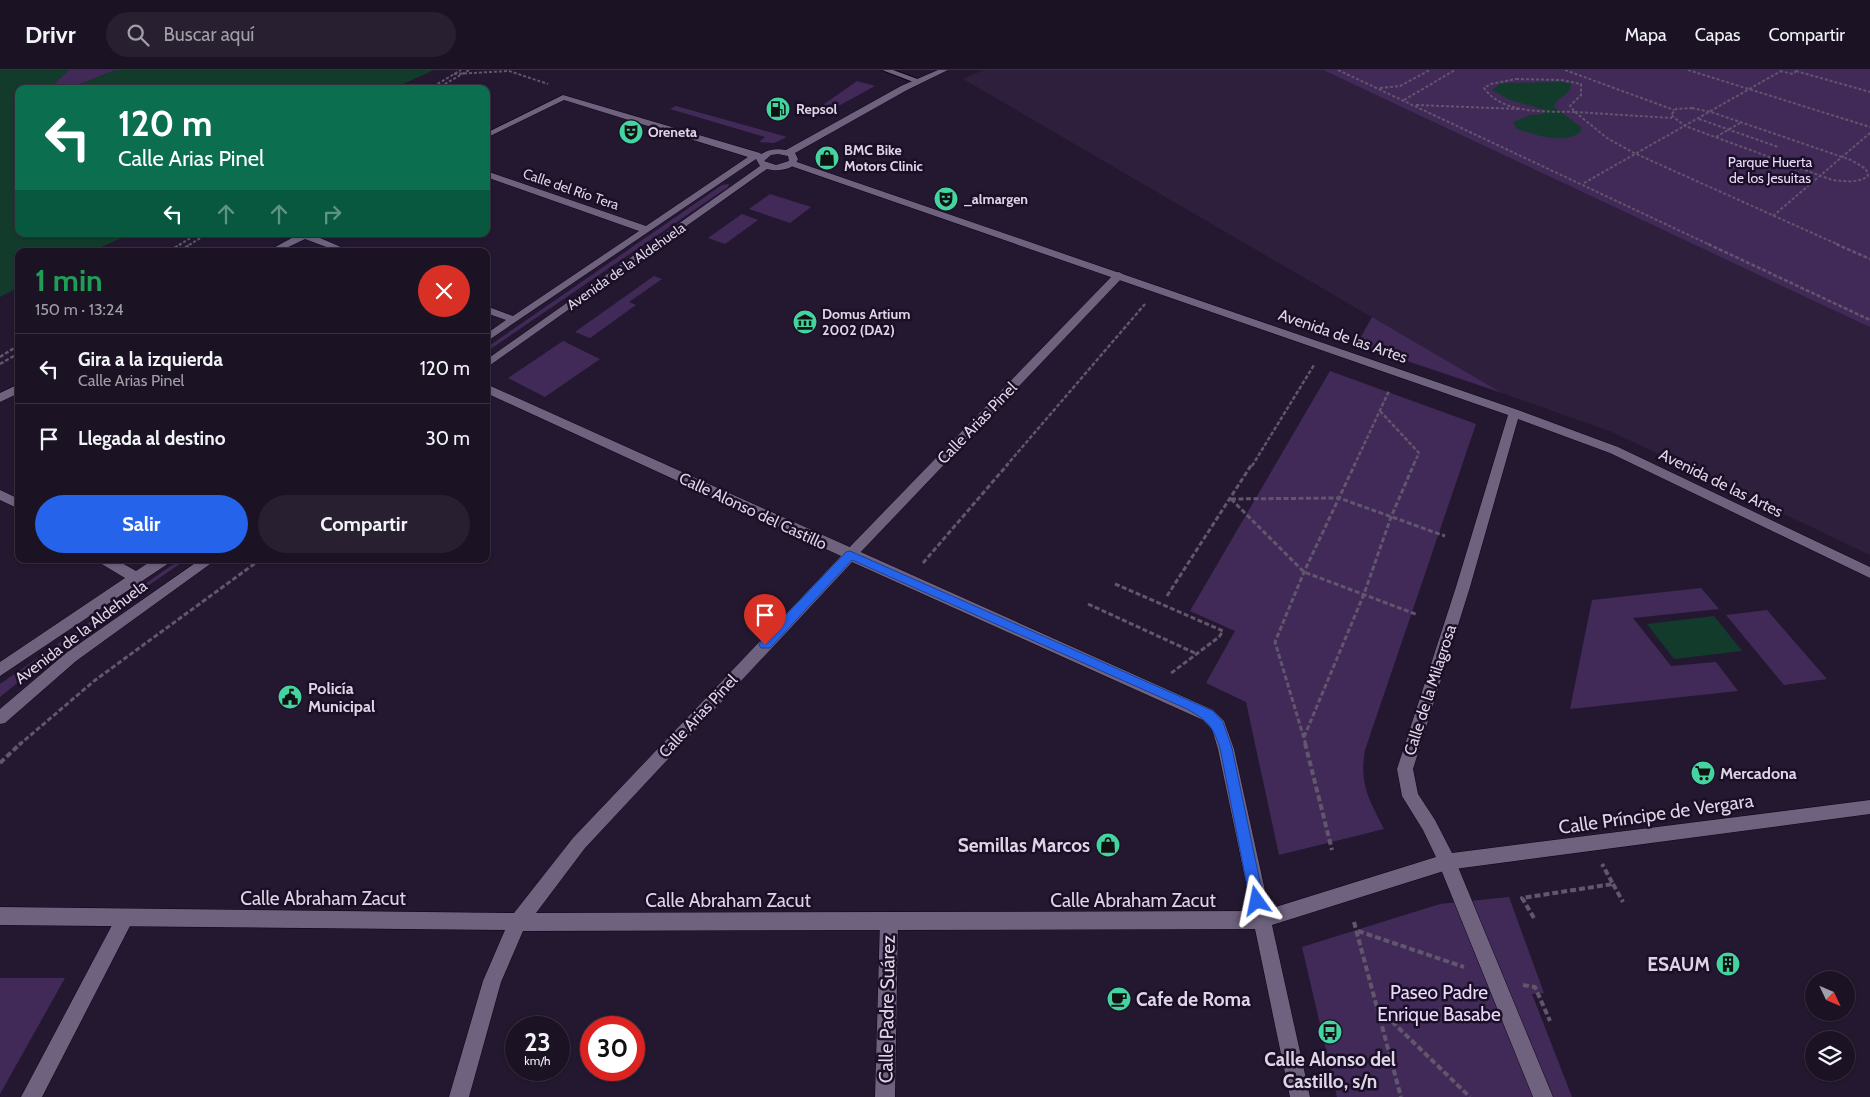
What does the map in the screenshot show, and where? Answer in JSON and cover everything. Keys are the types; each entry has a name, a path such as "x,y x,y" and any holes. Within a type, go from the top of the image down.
{"main road":[{"name":"Avenida de la Aldehuela","path":"490,362 761,160"}],"street":[{"name":"Avenida de la Aldehuela","path":"761,160 781,167 790,158 919,82 944,70"},
{"path":"490,134 562,97 761,160"},
{"name":"Avenida de la Aldehuela","path":"490,336 647,230 761,160 775,152 790,158"},
{"name":"Avenida de las Artes","path":"790,158 1614,450 1870,573"},
{"name":"Calle del Río Tera","path":"490,175 647,230"},
{"path":"279,248 299,237"},
{"path":"312,237 338,248"},
{"name":"Calle Arias Pinel","path":"459,1097 492,981 518,922 579,843 850,555 1119,276"},
{"path":"490,310 515,320"},
{"path":"0,398 15,390"},
{"name":"Calle Alonso del Castillo","path":"490,390 850,555 1208,715 1219,726 1226,748 1300,1097"},
{"name":"Calle de la Milagrosa","path":"1514,413 1405,769 1410,796 1428,825 1447,862 1543,1097"},
{"path":"0,494 15,503"},
{"path":"112,563 136,578"},
{"name":"Avenida de la Aldehuela","path":"0,670 158,563"},
{"name":"Avenida de la Aldehuela","path":"0,718 71,656 204,563"},
{"name":"Calle Príncipe de Vergara","path":"1447,862 1870,807"},
{"name":"Calle Abraham Zacut","path":"0,916 518,922 1261,920 1447,862"},
{"path":"31,1097 124,918"},
{"name":"Calle Padre Suárez","path":"885,1097 889,921"}],"lane":[{"path":"886,70 919,82"}],"path":[{"path":"436,85 461,70"},
{"path":"443,85 469,70"},
{"path":"1338,70 1870,320"},
{"path":"1376,88 1400,86 1430,70"},
{"path":"1404,100 1455,70"},
{"path":"1566,70 1675,110 1692,108 1710,112 1842,157 1862,166 1870,166"},
{"path":"1688,70 1870,127"},
{"path":"1584,184 1634,153 1698,119 1780,70 1793,74 1797,71 1870,92"},
{"path":"454,74 509,71 552,86"},
{"path":"1575,81 1583,77"},
{"path":"1523,110 1496,100 1489,96 1484,88 1489,83 1506,80 1558,79 1575,81 1581,84 1581,95 1570,106 1574,112 1607,138 1634,153 1870,259"},
{"path":"1415,105 1426,104 1672,118 1685,126 1821,176 1847,182 1870,180"},
{"path":"1672,118 1672,112 1675,110"},
{"path":"1698,119 1778,148"},
{"path":"1715,137 1741,122"},
{"path":"1773,216 1870,133"},
{"path":"1862,166 1868,173 1866,179"},
{"path":"174,248 192,237"},
{"path":"185,248 202,237"},
{"path":"921,565 1143,306"},
{"path":"0,357 15,348"},
{"path":"0,364 15,355"},
{"path":"1167,596 1231,499 1315,364"},
{"path":"1332,850 1304,738 1275,642 1304,572 1390,390"},
{"path":"1304,738 1364,594 1391,517 1419,453 1380,411"},
{"path":"1231,499 1339,498 1445,536"},
{"path":"1231,499 1304,572 1418,615"},
{"path":"0,763 34,729 82,688 256,563"},
{"path":"1115,584 1223,631 1219,637 1170,674"},
{"path":"1088,604 1197,654"},
{"path":"1601,863 1623,902"},
{"path":"1534,918 1522,898 1613,884"},
{"path":"1354,922 1358,931 1401,1097"},
{"path":"1358,931 1495,978 1535,987 1550,1021"},
{"path":"1378,1009 1470,1097"}],"shaded area":[{"path":"0,70 69,70 52,85 15,85 15,237 124,237 99,248 15,248 15,289 0,297"},
{"path":"116,70 434,70 401,85 77,85"},
{"path":"983,70 1323,70 1870,327 1870,555 1612,432 1502,393 963,79"},
{"path":"1562,82 1571,84 1570,88 1554,107 1581,127 1581,131 1567,138 1559,139 1517,129 1513,122 1530,115 1543,114 1546,110 1510,100 1492,90 1500,84 1508,83"},
{"path":"1714,616 1742,651 1674,659 1647,624"}],"green space":[{"path":"69,70 116,70 77,85 52,85"},
{"name":"Parque Huerta de los Jesuitas","path":"1323,70 1870,70 1870,327 1861,323"},
{"path":"857,81 875,86 822,115 813,112"},
{"path":"676,106 787,137 774,143 759,142 765,137 670,109"},
{"path":"729,184 728,187 490,349 490,345 722,185"},
{"path":"770,194 811,207 790,223 749,209"},
{"path":"742,214 758,220 725,244 708,238"},
{"path":"654,276 662,279 629,302 636,305 590,338 575,332"},
{"path":"1372,317 1502,393 1357,344"},
{"path":"563,341 600,359 545,397 508,378"},
{"path":"1330,371 1476,424 1365,750 1363,762 1364,782 1370,800 1384,829 1279,855 1246,702 1206,683 1235,631 1190,611"},
{"path":"175,563 181,563 79,633 0,697 0,684"},
{"path":"1701,588 1719,609 1633,618 1671,666 1716,662 1738,691 1570,709 1592,600"},
{"path":"1767,610 1827,679 1784,685 1726,615"},
{"name":"Paseo Padre Enrique Basabe","path":"1509,897 1544,993 1532,994 1572,1097 1337,1097 1302,947 1440,904"},
{"path":"0,978 65,978 0,1094"}],"place":[{"name":"Repsol","path":"778,109"},
{"name":"Oreneta","path":"631,132"},
{"name":"BMC Bike Motors Clinic","path":"827,158"},
{"name":"_almargen","path":"946,199"},
{"name":"Domus Artium 2002 (DA2)","path":"805,322"},
{"name":"Policía Municipal","path":"290,697"},
{"name":"Mercadona","path":"1703,773"},
{"name":"Semillas Marcos","path":"1108,845"},
{"name":"ESAUM","path":"1728,964"},
{"name":"Cafe de Roma","path":"1119,999"},
{"name":"Calle Alonso del Castillo, s/n","path":"1330,1032"}],"route":[{"path":"765,645 850,555 1191,705 1208,715 1219,726 1226,748 1257,901"}]}
